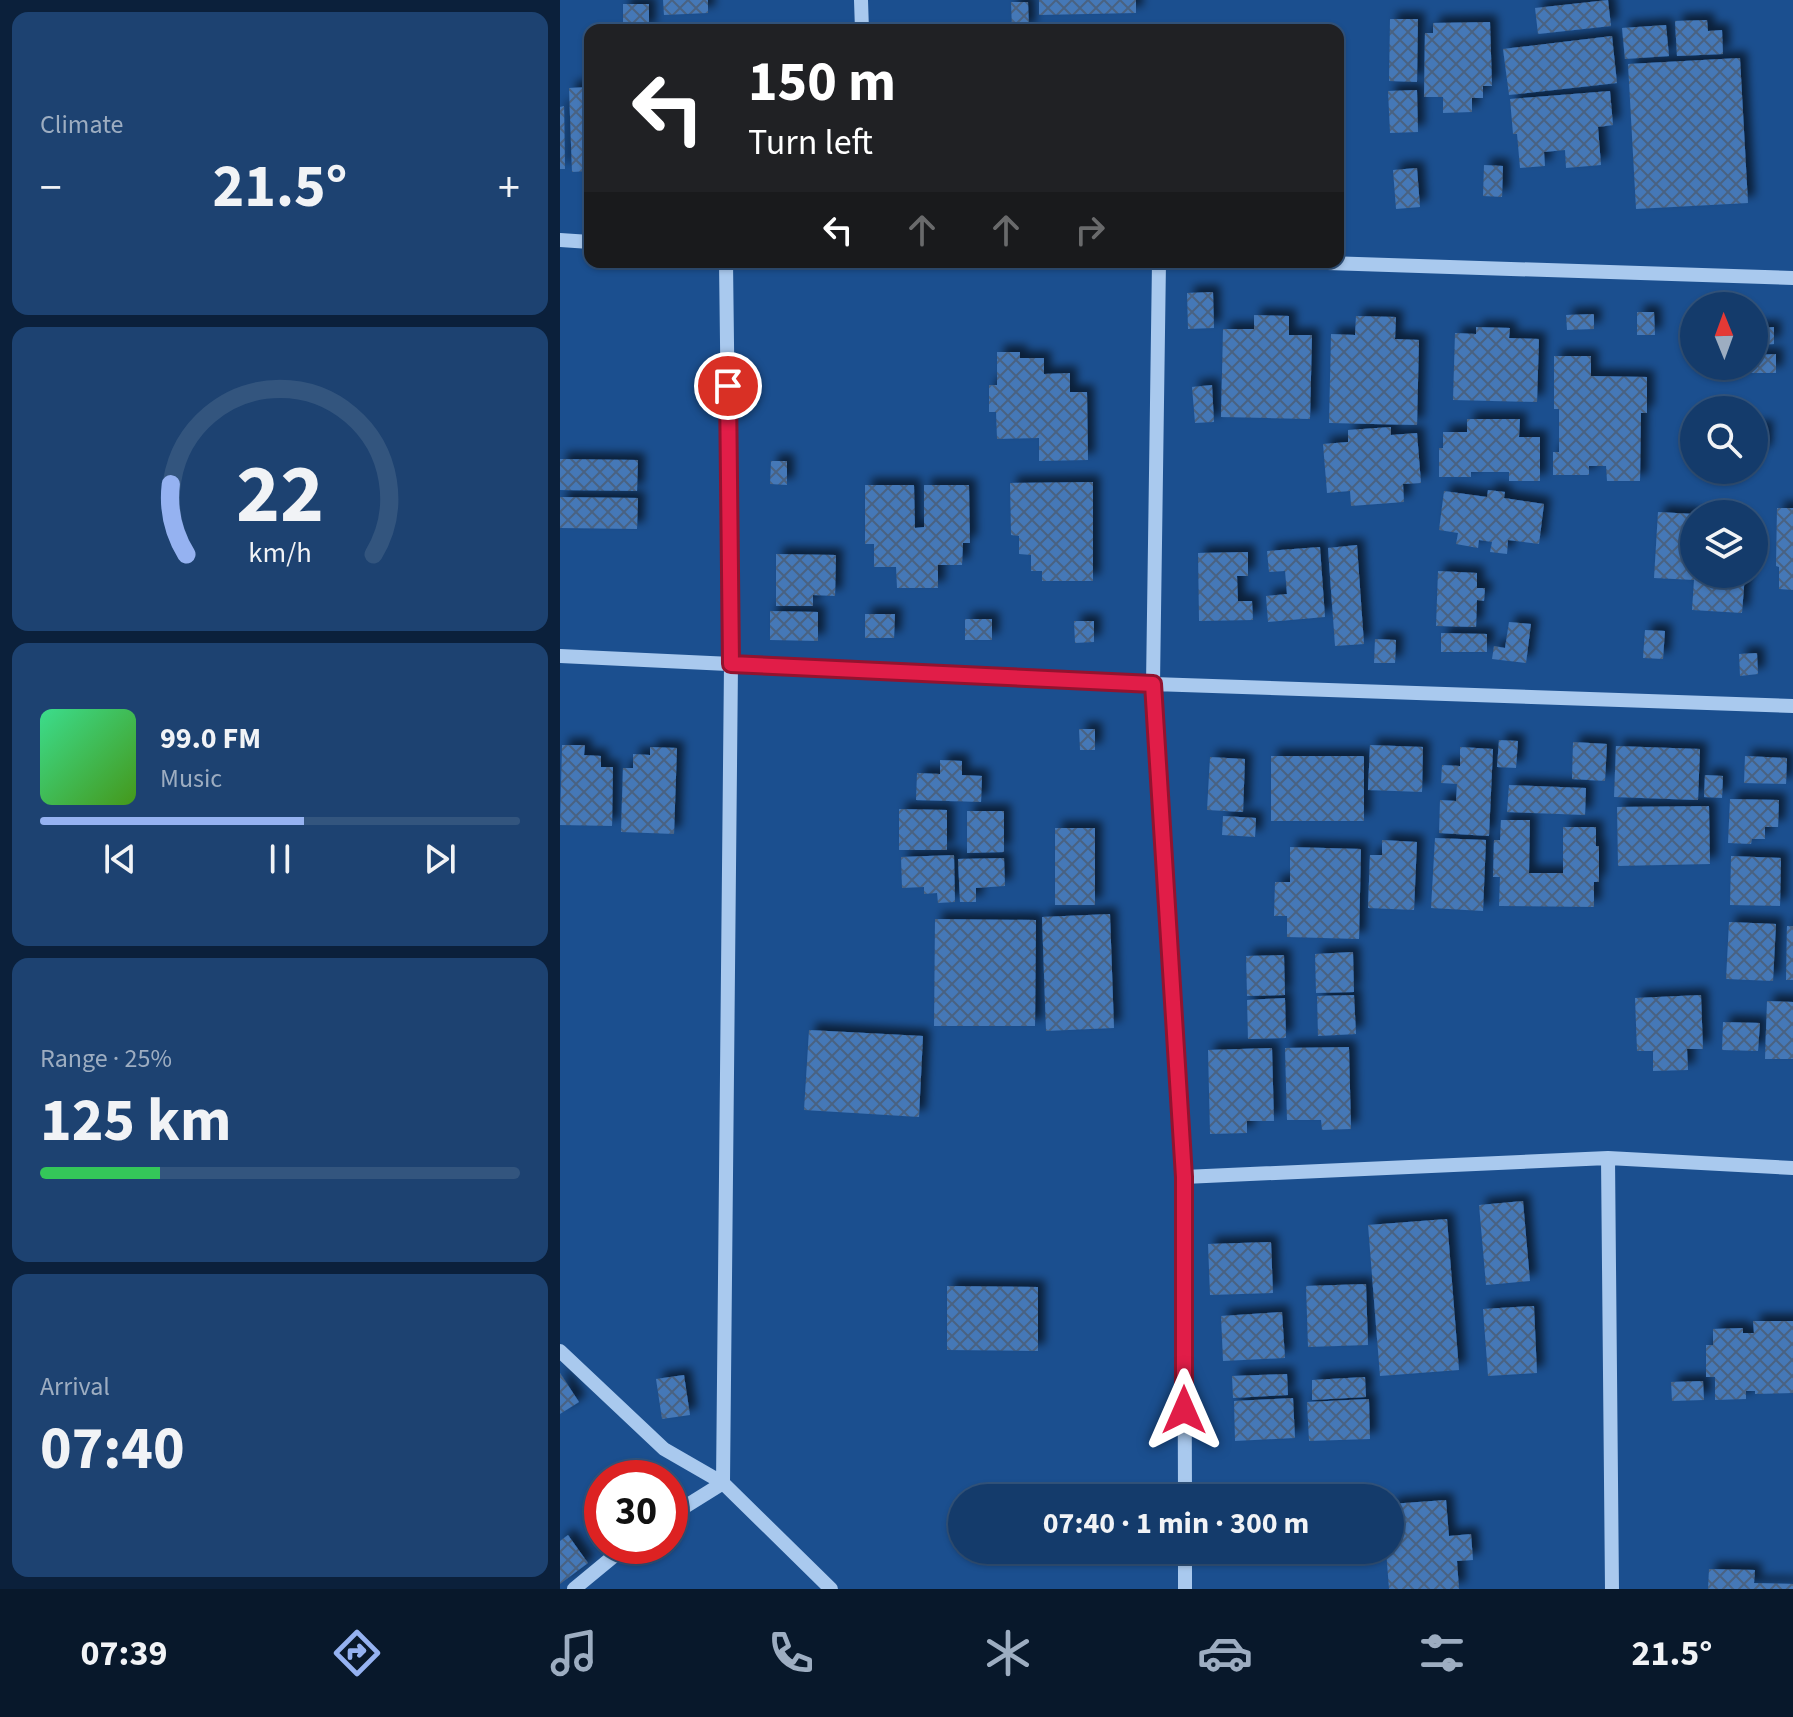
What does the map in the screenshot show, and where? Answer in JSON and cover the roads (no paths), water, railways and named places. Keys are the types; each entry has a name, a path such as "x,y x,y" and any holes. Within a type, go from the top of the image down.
{"street":[{"path":"861,0 862,24"},
{"path":"560,240 584,242"},
{"path":"1344,264 1793,278"},
{"path":"723,1483 731,664 726,268"},
{"path":"1159,268 1153,684 1184,1177 1185,1484"},
{"path":"560,656 1153,684 1793,706"},
{"path":"1184,1177 1608,1158 1793,1168"},
{"path":"1608,1158 1612,1589"},
{"path":"560,1351 664,1449 723,1483 831,1589"},
{"path":"688,1505 723,1483"},
{"path":"574,1589 604,1564"},
{"path":"1185,1564 1185,1589"}]}
